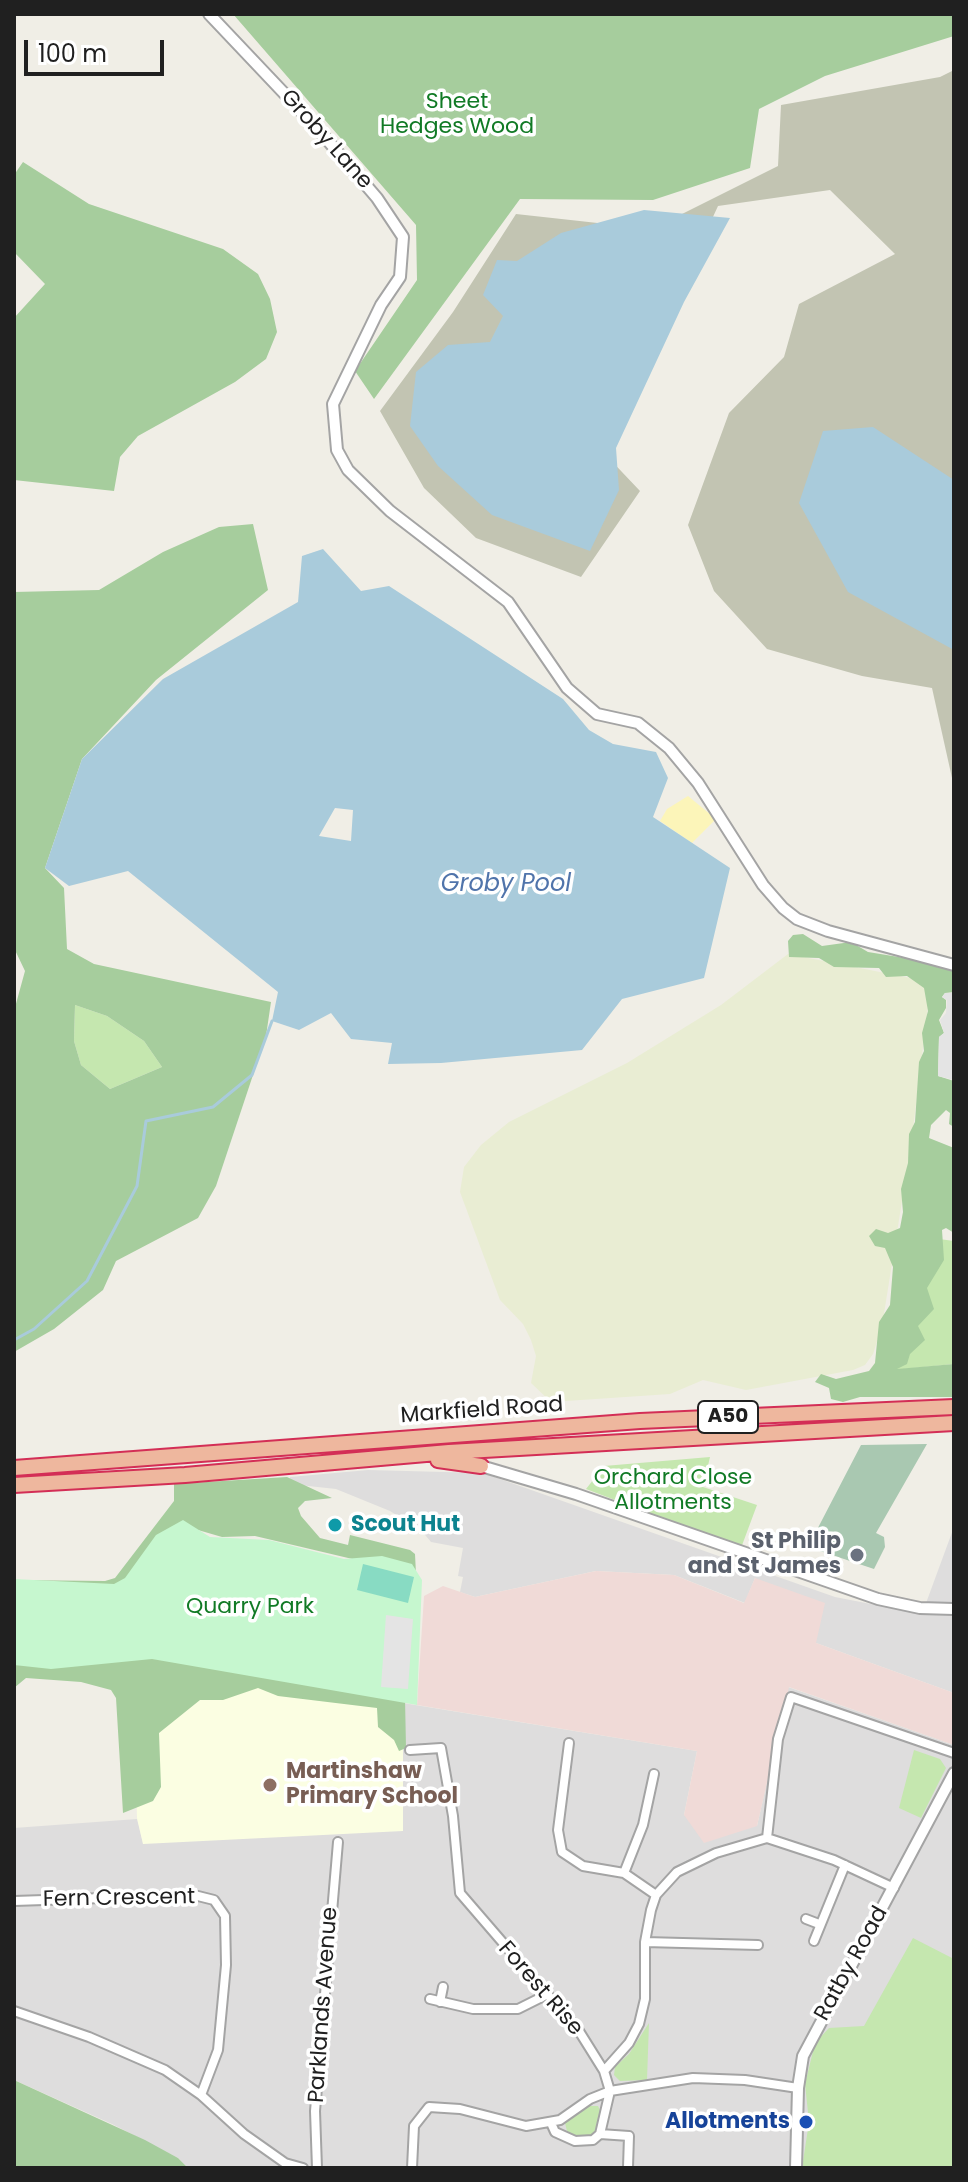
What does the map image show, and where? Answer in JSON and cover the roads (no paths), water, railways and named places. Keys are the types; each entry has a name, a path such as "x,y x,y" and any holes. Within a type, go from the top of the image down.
{"highway":[{"name":"Markfield Road","path":"14,1468 640,1421 954,1407"},
{"name":"Markfield Road","path":"14,1485 185,1475 385,1457 954,1423"},
{"path":"385,1457 481,1466"}],"street":[{"name":"Groby Lane","path":"209,14 317,128 377,198 403,237 400,277 381,305 333,404 337,450 348,470 390,511 508,602 567,688 597,714 638,723 669,748 698,783 763,885 783,908 797,919 828,931 954,965"},
{"path":"481,1466 576,1494 878,1599 920,1608 954,1609"},
{"path":"767,1838 778,1739 791,1697 954,1753"},
{"path":"569,1743 558,1830 562,1852 583,1866 624,1873 656,1895"},
{"name":"Forest Rise","path":"410,1750 441,1748 448,1779 460,1893 579,2031 604,2071 610,2091"},
{"name":"Ratby Road","path":"796,2168 798,2088 803,2056 954,1773"},
{"path":"624,1873 643,1825 654,1774"},
{"path":"604,2071 629,2043 639,2024 645,1999 645,1942 656,1895 677,1872 716,1853 767,1838 845,1865 894,1888"},
{"name":"Parklands Avenue","path":"317,2168 315,2111 338,1842"},
{"path":"814,1941 845,1865"},
{"name":"Fern Crescent","path":"14,1901 194,1895 214,1900 225,1916 226,1965 218,2050 201,2095"},
{"path":"806,1919 819,1924"},
{"path":"645,1942 758,1945"},
{"path":"440,2002 443,1987"},
{"path":"430,1999 473,2009 518,2009 548,1994"},
{"path":"14,2011 89,2037 165,2070 201,2095 244,2134 285,2163 303,2168"},
{"path":"412,2168 414,2126 429,2107 460,2109 526,2126 551,2123 610,2091 693,2078 745,2080 798,2088"},
{"path":"551,2123 555,2132 575,2141 593,2140 600,2134 610,2091"},
{"path":"600,2134 629,2136 628,2167"}],"water":[{"path":"644,210 730,218 684,302 616,448 619,490 590,551 492,515 438,466 410,426 416,372 448,345 490,342 503,316 483,295 497,260 517,261 561,233"},
{"path":"873,427 954,480 954,650 848,592 799,503 823,431"},
{"name":"Groby Pool","path":"323,549 361,591 389,586 563,699 589,730 613,744 656,752 668,778 653,817 730,868 704,978 622,999 582,1050 441,1063 388,1064 392,1043 351,1039 331,1013 299,1030 272,1021 278,992 128,871 69,886 45,868 82,759 163,679 298,602 302,556","holes":["335,808 353,810 351,841 319,836"]}],"waterway":[{"path":"14,1340 34,1329 87,1281 137,1186 146,1121 213,1107 252,1075 272,1021"}],"place":[{"name":"Scout Hut","path":"335,1525"},
{"name":"St Philip and St James","path":"857,1555"},
{"name":"Martinshaw Primary School","path":"270,1785"},
{"name":"Allotments","path":"806,2122"}],"park label":[{"name":"Sheet Hedges Wood","path":"457,114"},
{"name":"Orchard Close Allotments","path":"673,1490"},
{"name":"Quarry Park","path":"250,1607"}]}
